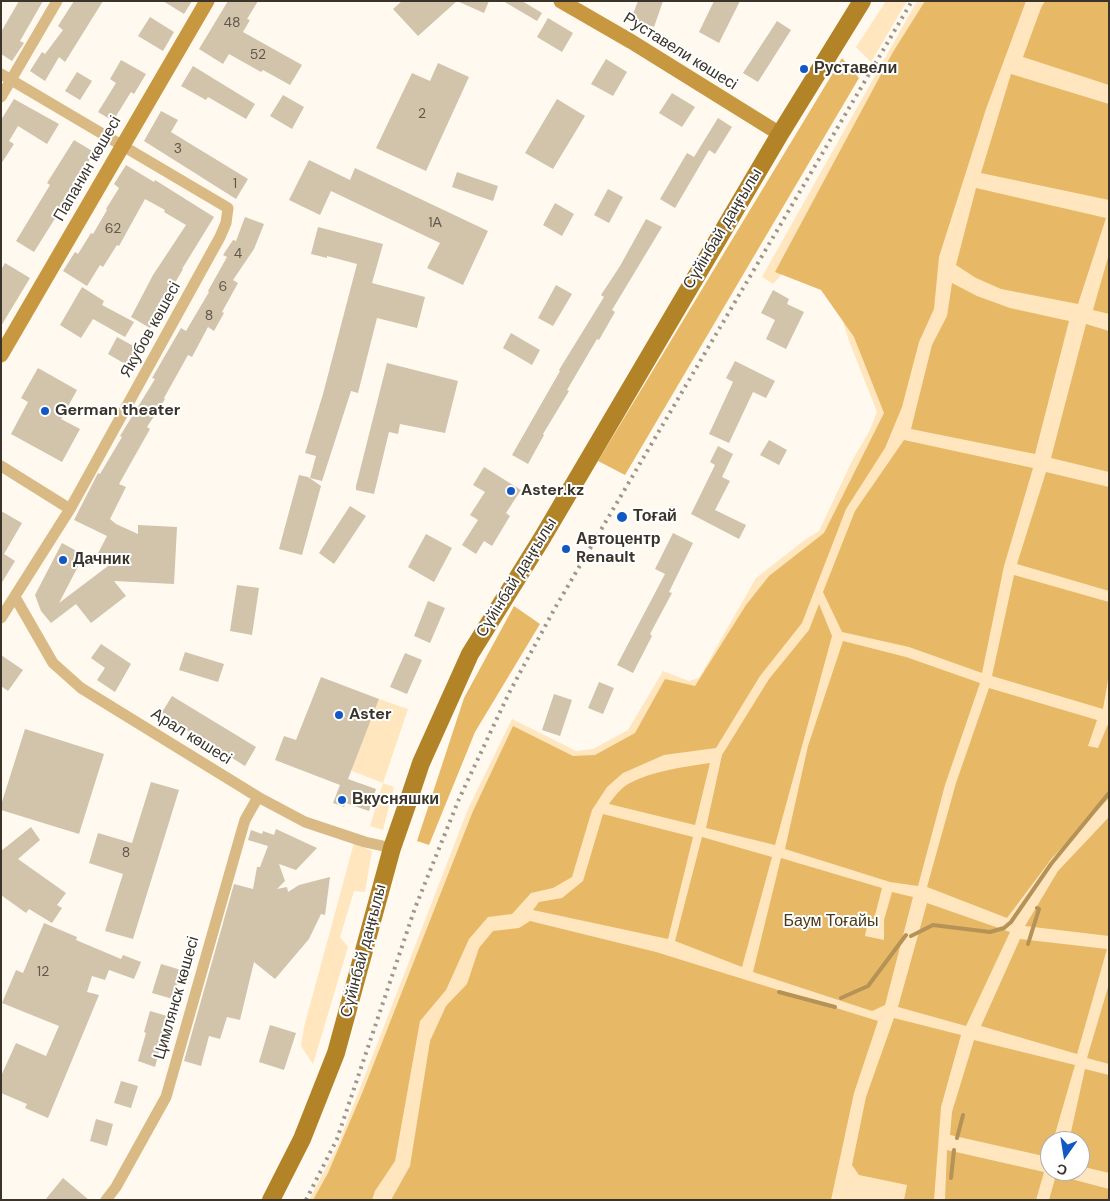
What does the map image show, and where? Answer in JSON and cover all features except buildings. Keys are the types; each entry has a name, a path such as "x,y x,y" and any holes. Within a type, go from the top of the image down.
{"main road":[{"name":"Папанин көшесі","path":"1,355 206,1"},
{"name":"Руставели көшесі","path":"561,1 632,42 780,134"},
{"name":"Сүйінбай даңғылы","path":"271,1200 302,1139 336,1053 392,848 421,763 470,654 541,540 780,134 862,1"}],"street":[{"path":"1,97 6,77 57,1"},
{"path":"6,77 122,145"},
{"name":"Якубов көшесі","path":"1,618 70,509 220,237 226,222 228,208 122,145"},
{"path":"1,466 70,509"},
{"name":"Арал көшесі","path":"15,597 53,663 81,688 258,797 305,822 365,842 392,848"},
{"name":"Цимлянск көшесі","path":"106,1200 116,1187 166,1097 245,820 258,797"}],"green space":[{"path":"886,1 907,1 871,62 856,47"},
{"name":"Баум Тоғайы","path":"917,1 1109,1 1109,1200 309,1200 338,1145 468,809 512,719 576,751 593,749 628,730 663,671 689,681 699,678 756,578 819,531 852,461 870,430 877,412 849,341 822,254 782,274 773,284 762,277"},
{"path":"925,1 1026,1 986,109 939,257 934,309 919,342 902,407 885,448 846,509 802,623 760,676 716,748 664,755 623,773 607,787 592,810 572,877 553,888 531,893 512,914 488,917 469,939 446,990 420,1021 395,1161 375,1191 372,1200 313,1200 328,1173 363,1091 473,811 513,726 573,756 595,755 635,733 665,679 695,686 746,605 769,576 824,533 884,413 854,337 821,290 775,272 893,52"},
{"path":"1045,1 1109,1 1109,85 1023,57"},
{"path":"842,58 859,78 625,475 598,461"},
{"path":"1011,74 1109,104 1109,200 981,173"},
{"path":"976,188 1106,218 1078,304 1001,289 976,278 956,265"},
{"path":"1109,254 1109,314 1093,310"},
{"path":"952,283 977,296 1010,308 1069,321 1035,454 911,429 932,345 947,316"},
{"path":"1086,324 1109,331 1109,472 1051,458"},
{"path":"904,440 1033,468 1004,566 982,673 909,647 842,632 823,592 855,511"},
{"path":"1046,472 1109,487 1109,591 1017,564"},
{"path":"1014,575 1109,602 1109,674 1103,709 992,676"},
{"path":"819,604 832,636 775,845 706,828 722,755 769,679 809,630"},
{"path":"514,606 540,624 475,732 429,845 417,841 464,698"},
{"path":"843,641 906,657 980,683 945,785 918,886 890,882 785,849 808,746"},
{"path":"989,688 1097,720 1088,746 1098,748 1109,722 1109,798 1052,858 1007,918 927,887 956,783"},
{"path":"379,699 408,709 383,783 352,771"},
{"path":"710,763 695,825 609,804 622,788 637,780 668,770"},
{"path":"383,783 394,787 383,830 370,826"},
{"path":"603,814 693,837 668,939 533,910 539,902 562,898 583,881"},
{"path":"1109,817 1109,936 1025,926 1058,871"},
{"path":"702,837 772,857 742,967 675,941"},
{"path":"354,843 372,851 365,892 354,891 340,937 348,947 313,1064 301,1046 304,1027"},
{"path":"781,858 882,888 874,919 868,921 865,936 884,940 884,920 892,892 913,897 885,1005 872,1011 753,972"},
{"path":"927,903 1010,932 966,1026 898,1007"},
{"path":"530,921 656,952 878,1021 854,1093 831,1200 391,1200 410,1166 430,1041 446,1006 467,984 479,948 493,931 519,928"},
{"path":"1020,939 1107,949 1077,1054 981,1026"},
{"path":"1109,984 1109,1064 1087,1058"},
{"path":"894,1018 961,1035 941,1107 934,1200 904,1200 907,1185 859,1175 852,1165 866,1097"},
{"path":"974,1040 1075,1065 1056,1131 1040,1131 1040,1155 950,1135 952,1112"},
{"path":"1085,1069 1109,1075 1109,1173 1090,1168 1090,1131 1071,1131"},
{"path":"947,1150 1040,1171 1041,1181 1036,1200 945,1200"},
{"path":"1054,1181 1079,1181 1109,1189 1109,1200 1049,1200"}],"waterway":[{"path":"911,936 933,925 990,932 1004,928 1011,922 1051,864 1109,793"},
{"path":"1028,944 1039,909 1037,908"},
{"path":"841,998 868,986 906,935"},
{"path":"779,992 835,1007"},
{"path":"957,1138 963,1115"},
{"path":"951,1178 954,1150"}],"railway":[{"path":"306,1200 337,1139 415,908 459,799 509,693 555,608 912,1"}],"place":[{"name":"Руставели","path":"804,69"},
{"name":"German theater","path":"45,411"},
{"name":"Aster.kz","path":"511,491"},
{"name":"Тоғай","path":"622,517"},
{"name":"Автоцентр Renault","path":"566,549"},
{"name":"Дачник","path":"63,560"},
{"name":"Aster","path":"339,715"},
{"name":"Вкусняшки","path":"342,800"}]}
